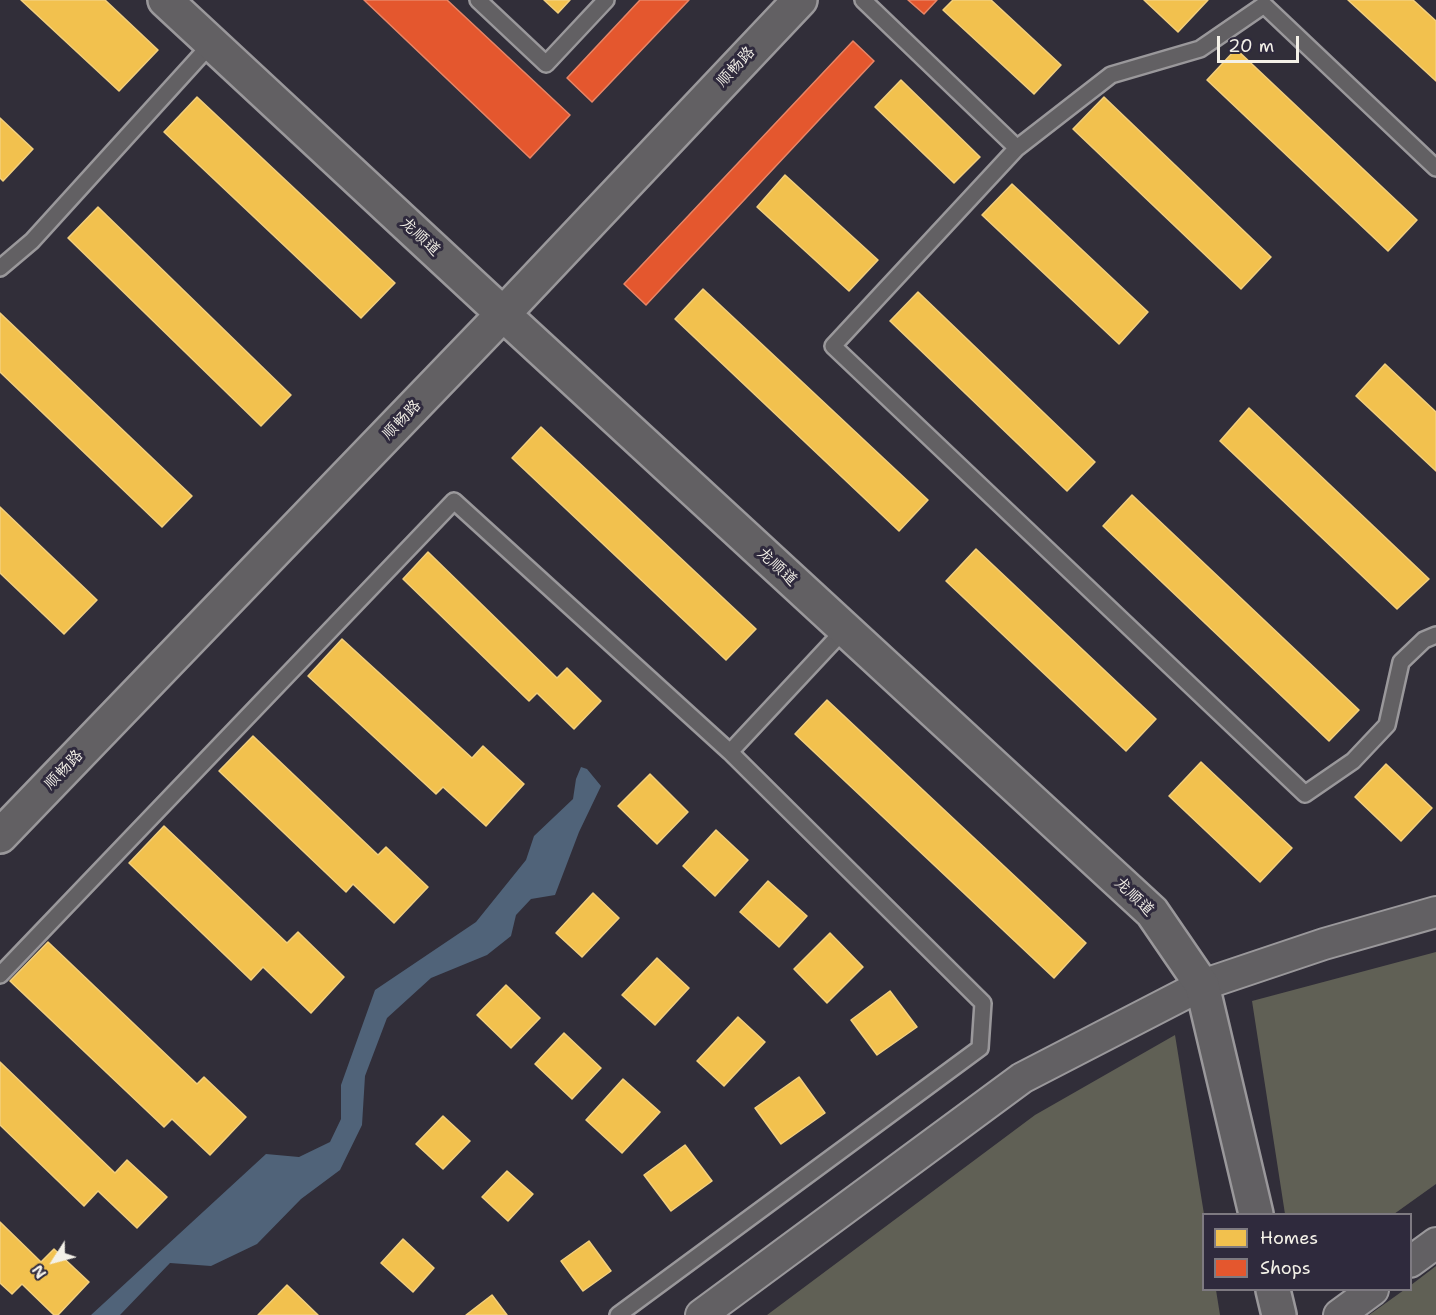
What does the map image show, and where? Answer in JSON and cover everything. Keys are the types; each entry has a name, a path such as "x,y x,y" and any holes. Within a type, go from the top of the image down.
{"street":[{"name":"龙顺道","path":"165,0 1152,912 1202,985 1256,1213"},
{"name":"顺畅路","path":"0,836 503,314 800,0"},
{"path":"701,1315 1022,1078 1202,985 1324,944 1436,912"},
{"path":"1412,1261 1436,1243"},
{"path":"1273,1291 1279,1315"},
{"path":"1339,1315 1372,1291"}],"lane":[{"path":"478,0 546,64 606,0"},
{"path":"864,0 1017,148"},
{"path":"1436,168 1264,5 1200,49 1111,75 1017,148 833,346 1305,794 1353,761 1387,725 1401,662 1424,640 1436,635"},
{"path":"0,268 32,241 212,43"},
{"path":"0,975 454,501 730,752 983,1003 980,1048 618,1315"},
{"path":"730,752 845,629"}],"shaded area":[{"path":"1436,952 1436,1184 1395,1213 1285,1213 1252,1001"},
{"path":"1175,1035 1204,1213 1202,1213 1202,1291 1216,1291 1220,1315 767,1315 1035,1115"},
{"path":"1436,1266 1436,1315 1369,1315 1403,1291 1412,1291 1412,1284"}],"water":[{"path":"581,767 587,769 601,786 579,832 555,895 531,899 516,915 511,936 487,955 431,978 387,1018 365,1076 362,1125 340,1170 301,1199 257,1244 211,1266 170,1263 120,1315 91,1315 266,1154 299,1157 330,1142 341,1119 341,1085 375,990 476,922 526,860 534,836 573,799 576,779"}],"building: Homes":[{"path":"21,0 105,0 158,50 119,91"},
{"path":"544,0 570,0 558,13"},
{"path":"953,0 991,0 1061,65 1034,94 943,10"},
{"path":"1144,0 1208,0 1178,32"},
{"path":"1348,0 1413,0 1436,21 1436,81"},
{"path":"1236,49 1417,220 1388,251 1207,80"},
{"path":"901,80 980,157 954,183 875,107"},
{"path":"197,97 395,283 361,318 164,132"},
{"path":"1104,97 1271,257 1241,289 1073,129"},
{"path":"0,118 33,149 3,181 0,178"},
{"path":"785,175 878,260 849,291 757,207"},
{"path":"1012,184 1148,312 1119,344 982,215"},
{"path":"98,207 291,395 261,426 68,238"},
{"path":"703,289 928,500 899,531 675,319"},
{"path":"918,292 1095,462 1067,491 890,321"},
{"path":"0,313 192,496 162,527 0,372"},
{"path":"1385,364 1436,412 1436,471 1356,396"},
{"path":"1249,408 1429,579 1397,609 1220,441"},
{"path":"541,427 756,629 726,660 512,458"},
{"path":"1132,495 1359,710 1329,741 1103,526"},
{"path":"0,507 97,600 64,634 0,573"},
{"path":"976,549 1156,719 1126,751 946,581"},
{"path":"428,552 557,678 567,668 601,701 574,729 537,693 529,701 403,579"},
{"path":"342,639 472,758 483,746 524,784 486,826 443,787 436,794 308,676"},
{"path":"827,700 1086,943 1054,978 795,734"},
{"path":"253,736 378,855 386,847 428,887 394,923 353,884 346,892 219,771"},
{"path":"1201,762 1292,848 1260,882 1169,796"},
{"path":"1386,764 1432,808 1401,841 1355,797"},
{"path":"650,774 688,812 657,844 618,806"},
{"path":"164,826 287,943 298,932 344,977 311,1013 263,967 251,980 129,863"},
{"path":"716,830 748,860 715,896 683,866"},
{"path":"768,881 807,916 779,947 740,912"},
{"path":"593,893 619,918 582,957 556,933"},
{"path":"830,933 863,967 827,1003 794,969"},
{"path":"48,942 197,1084 204,1077 246,1117 210,1155 172,1119 164,1127 10,981"},
{"path":"657,958 689,988 655,1025 622,995"},
{"path":"506,985 540,1018 511,1048 477,1015"},
{"path":"890,991 917,1027 877,1055 851,1020"},
{"path":"738,1017 765,1042 724,1086 697,1061"},
{"path":"564,1033 601,1068 572,1099 535,1064"},
{"path":"0,1062 115,1173 127,1160 167,1197 137,1228 98,1191 84,1206 0,1125"},
{"path":"799,1077 825,1113 781,1144 755,1108"},
{"path":"623,1079 660,1112 622,1153 586,1120"},
{"path":"443,1116 470,1141 443,1169 416,1144"},
{"path":"685,1145 712,1181 671,1211 644,1175"},
{"path":"507,1171 533,1194 508,1221 482,1197"},
{"path":"0,1222 41,1262 54,1249 89,1282 58,1315 54,1315 22,1284 12,1294 0,1283"},
{"path":"403,1239 434,1268 413,1292 381,1263"},
{"path":"589,1241 611,1271 583,1291 561,1261"},
{"path":"287,1285 318,1315 258,1315"},
{"path":"492,1295 507,1315 466,1315"}],"building: Shops":[{"path":"364,0 447,0 570,115 530,158"},
{"path":"640,0 689,0 592,102 567,78"},
{"path":"908,0 937,0 924,14"},
{"path":"853,41 874,61 646,305 624,284"}]}
